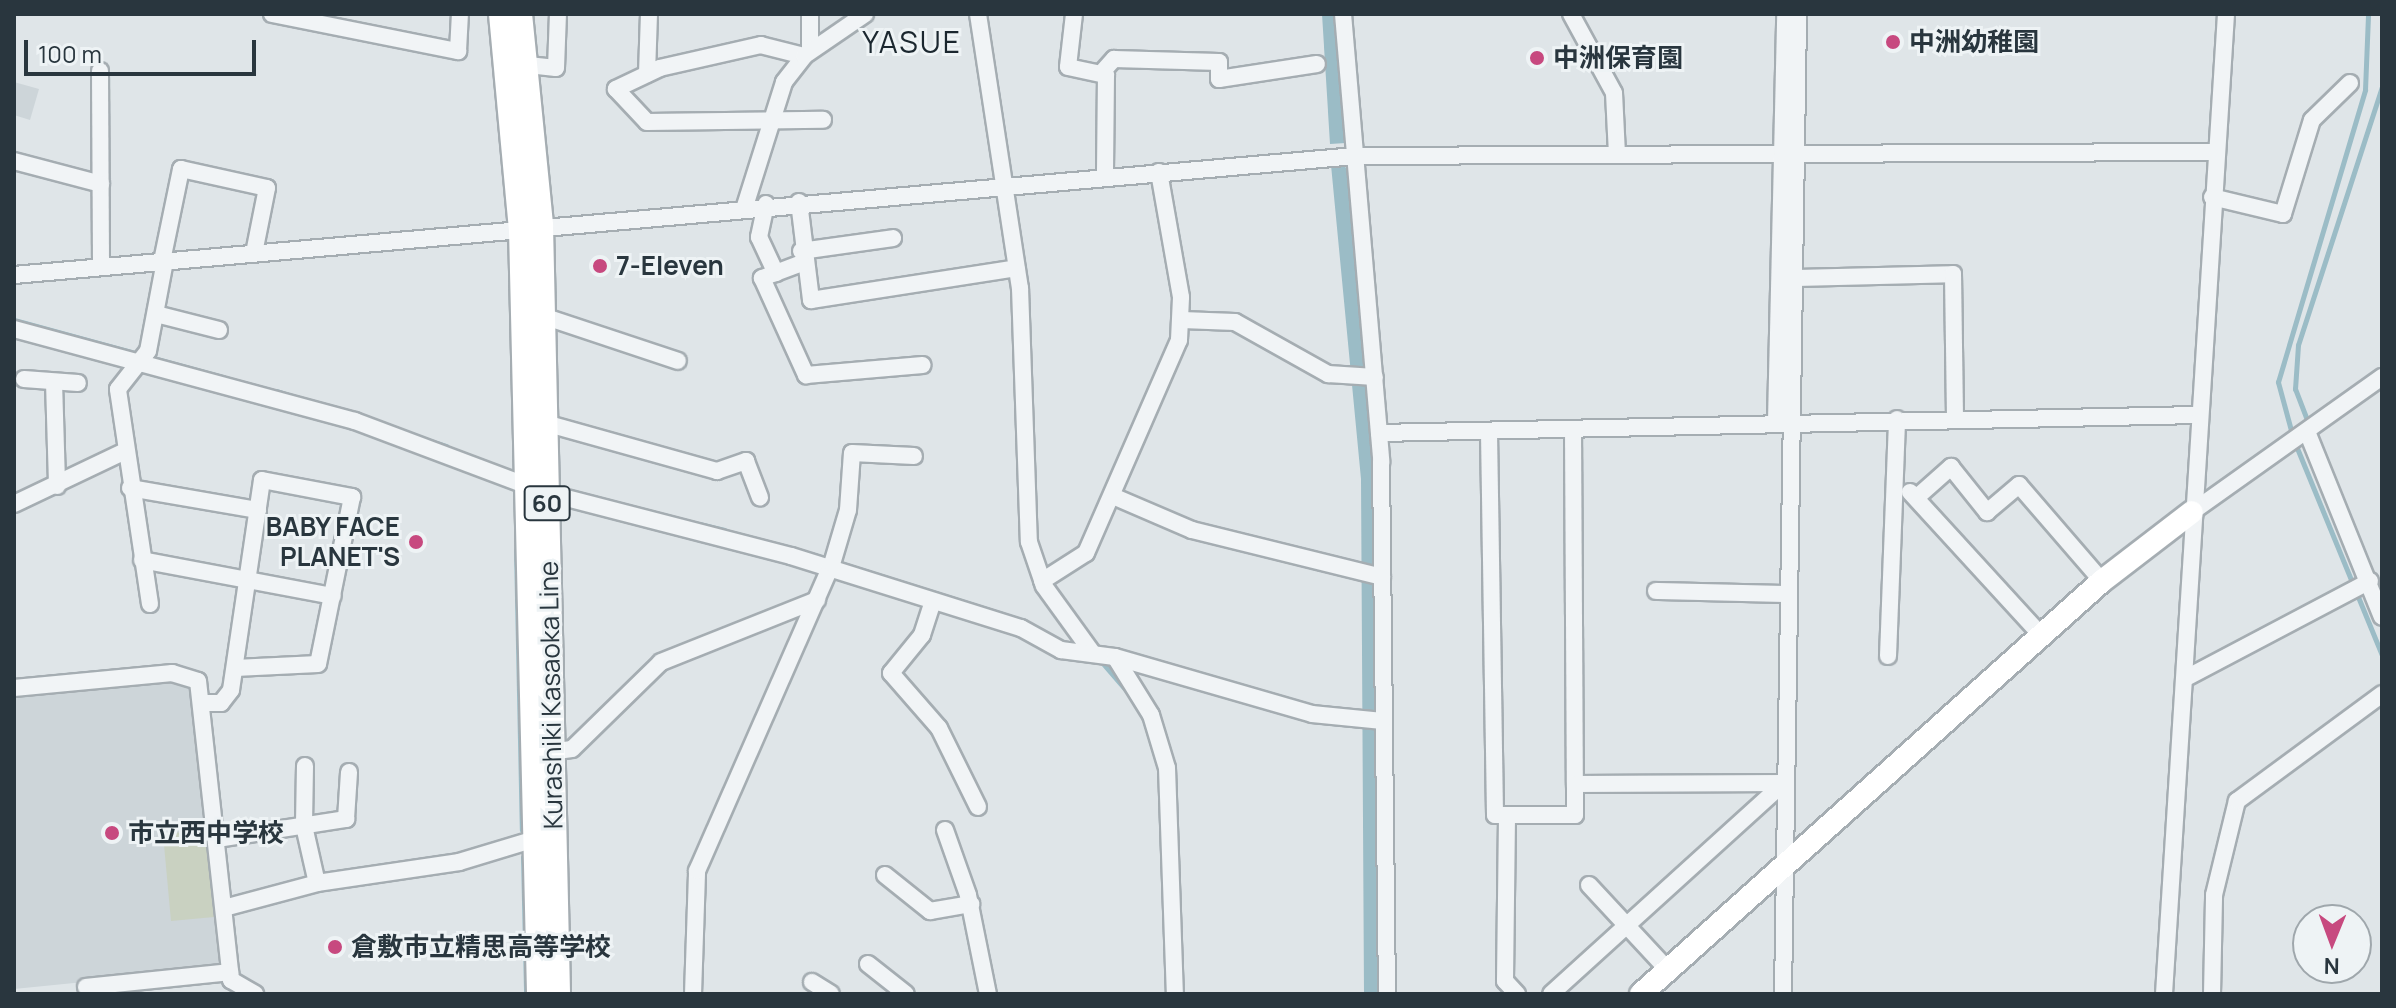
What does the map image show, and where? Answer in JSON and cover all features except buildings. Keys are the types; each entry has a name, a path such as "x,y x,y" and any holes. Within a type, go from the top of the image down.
{"main road":[{"name":"Kurashiki Kasaoka Line","path":"501,14 543,316 545,423 537,490"},
{"name":"Kurashiki Kasaoka Line","path":"520,14 528,65 543,753 558,994"},
{"name":"Kurashiki Kasaoka Line","path":"539,994 535,839 543,753"}],"street":[{"path":"272,14 458,51 460,14"},
{"path":"528,65 556,68 558,14"},
{"path":"647,74 649,14"},
{"path":"807,54 810,14"},
{"path":"745,206 784,82 807,54 865,14"},
{"path":"978,14 1007,182 1028,485 1029,542 1083,652"},
{"path":"1074,14 1068,67 1104,70"},
{"path":"1343,14 1371,378 1379,433 1380,721 1387,994"},
{"path":"1571,14 1614,93 1617,154"},
{"path":"1783,421 1794,278 1785,14"},
{"path":"1783,994 1787,594 1783,421 1798,14"},
{"path":"2164,994 2186,678 2192,512 2226,14"},
{"path":"807,54 761,45 647,74 616,89 647,122 772,118 823,120"},
{"path":"1105,175 1104,70 1114,59 1219,62 1219,79 1317,64"},
{"path":"100,71 101,267"},
{"path":"2212,197 2283,214 2312,120 2350,83"},
{"path":"14,275 1007,182 1352,156 1791,149 2215,152"},
{"path":"14,161 101,184"},
{"path":"150,604 123,452 118,389 144,358 156,314 181,169 267,188 254,253"},
{"path":"1046,579 1086,553 1115,497 1170,370 1182,320 1159,172"},
{"path":"799,202 801,257 811,300 1014,268"},
{"path":"766,204 759,237 776,273"},
{"path":"893,238 801,257 762,278 806,375 923,365"},
{"path":"1794,278 1953,274 1955,419"},
{"path":"156,314 219,330"},
{"path":"543,316 678,361"},
{"path":"1182,320 1243,325 1289,356 1349,380 1371,378"},
{"path":"14,329 144,358 355,421 537,490 832,562 933,601 1083,652 1115,657 1312,714 1380,721"},
{"path":"1641,994 2102,581 2192,512 2308,434 2382,377"},
{"path":"24,379 78,383"},
{"path":"54,382 57,486"},
{"path":"1379,433 1783,421 2200,415"},
{"path":"1888,656 1897,419"},
{"path":"545,423 717,471 746,461 760,497"},
{"path":"1489,432 1495,815 1575,815 1573,429"},
{"path":"2308,434 2382,617"},
{"path":"14,504 123,452"},
{"path":"696,991 697,871 832,562 848,510 852,453 914,456"},
{"path":"1916,498 1951,467 1987,512 2019,485 2102,581"},
{"path":"1897,478 2041,635"},
{"path":"203,703 228,697 250,579 262,480 352,497 318,664 235,668"},
{"path":"130,488 258,510"},
{"path":"1115,497 1192,530 1359,576 1380,577"},
{"path":"142,560 333,596"},
{"path":"2186,678 2369,585"},
{"path":"1656,591 1787,594"},
{"path":"543,753 572,749 661,662 817,600"},
{"path":"933,601 922,635 891,673 939,728 978,807"},
{"path":"1115,657 1151,715 1167,768 1175,994"},
{"path":"14,688 188,673 198,681 203,703 230,972 255,994"},
{"path":"2212,994 2214,895 2237,801 2382,694"},
{"path":"305,766 304,826 317,883"},
{"path":"217,839 346,819 349,772"},
{"path":"1575,784 1784,783"},
{"path":"1551,994 1629,928 1784,783"},
{"path":"1507,817 1505,981 1517,994"},
{"path":"945,830 971,904 988,994"},
{"path":"224,908 317,883 459,862 535,839"},
{"path":"885,875 930,911 971,904"},
{"path":"1589,885 1668,970"},
{"path":"868,964 895,991"},
{"path":"86,987 230,972"},
{"path":"812,982 831,994"}],"shaded area":[{"path":"14,82 39,89 30,120 14,115"},
{"name":"市立西中学校","path":"193,680 224,968 14,989 14,697"}],"green space":[{"path":"206,830 214,917 171,921 163,834"}],"water":[{"path":"1322,14 1336,14 1346,143 1330,144"},
{"path":"1341,164 1349,170 1374,450 1380,994 1364,994 1361,479 1331,165"}],"waterway":[{"path":"2292,434 2278,382 2365,90 2368,14"},
{"path":"2309,425 2295,389 2298,345 2382,87"},
{"path":"14,320 223,377"},
{"path":"276,391 446,446"},
{"path":"2297,448 2382,655"},
{"path":"699,524 724,530"},
{"path":"516,550 522,830"},
{"path":"811,554 1003,614"},
{"path":"1101,661 1131,696"},
{"path":"523,857 526,994"}],"place":[{"name":"中洲幼稚園","path":"1893,42"},
{"name":"中洲保育園","path":"1537,58"},
{"name":"7-Eleven","path":"600,266"},
{"name":"BABY FACE PLANET'S","path":"416,542"},
{"name":"市立西中学校","path":"112,833"},
{"name":"倉敷市立精思高等学校","path":"335,947"}],"district":[{"name":"YASUE","path":"912,42"}]}
